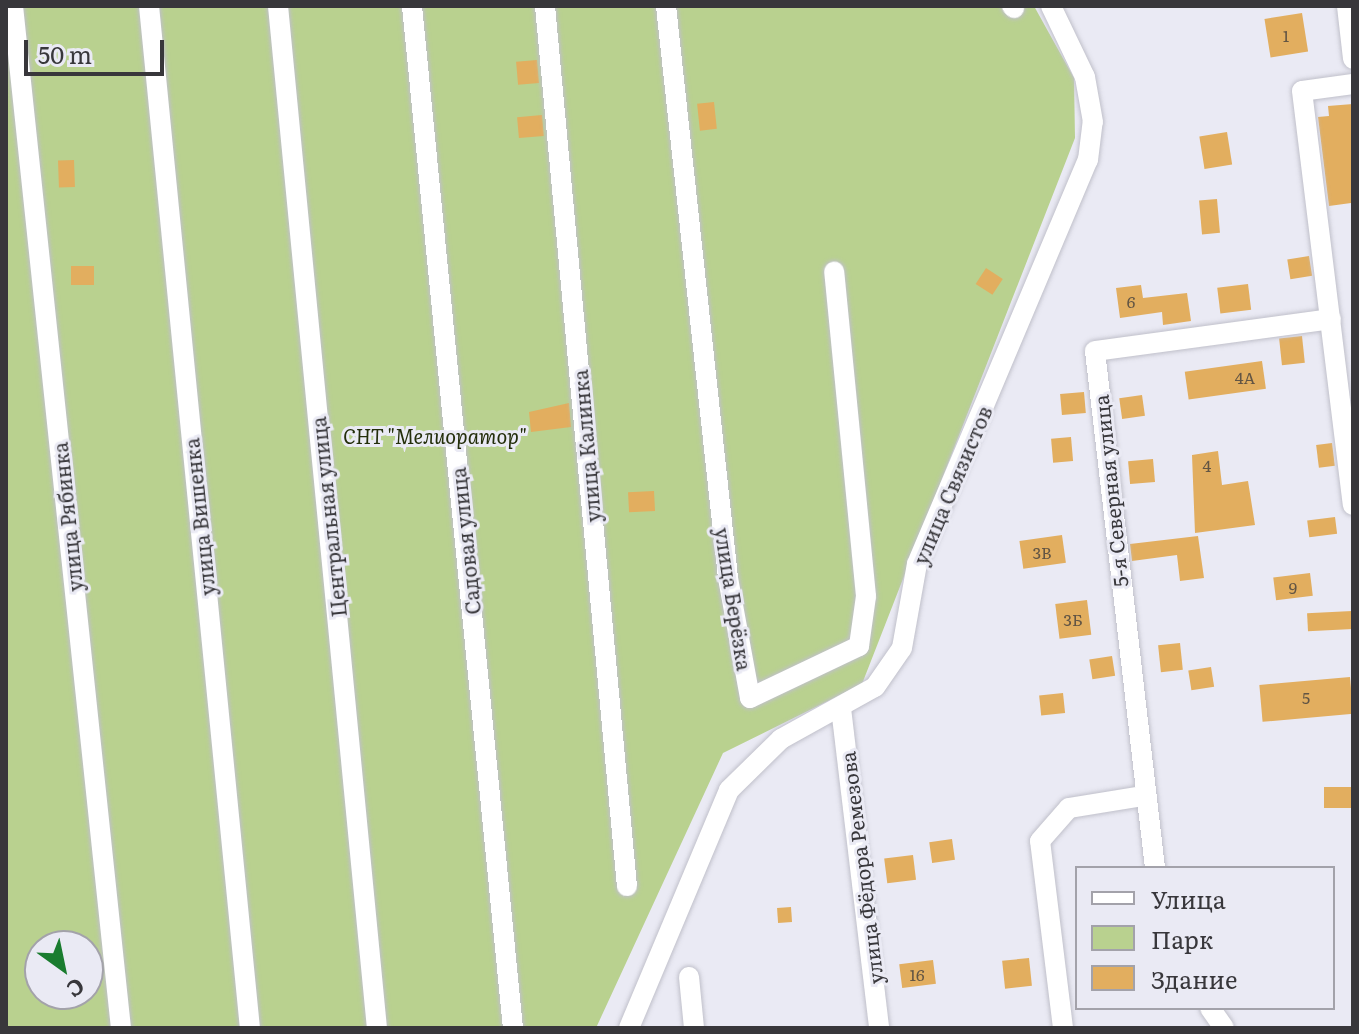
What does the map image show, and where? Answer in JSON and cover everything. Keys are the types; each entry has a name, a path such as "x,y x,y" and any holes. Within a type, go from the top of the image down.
{"street":[{"name":"улица Рябинка","path":"13,6 121,1028"},
{"name":"улица Вишенка","path":"149,6 250,1028"},
{"name":"Центральная улица","path":"278,6 377,1028"},
{"name":"Садовая улица","path":"412,6 513,1028"},
{"name":"улица Калинка","path":"545,6 627,886"},
{"name":"улица Берёзка","path":"666,6 728,578 750,698 859,646 866,596 834,272"},
{"name":"улица Связистов","path":"629,1028 729,790 781,739 875,687 902,648 917,564 1088,160 1093,122 1085,77 1051,6"},
{"path":"1347,6 1353,59"},
{"path":"1353,84 1302,91 1353,505"},
{"name":"5-я Северная улица","path":"1155,866 1143,796 1095,351 1331,319"},
{"name":"улица Фёдора Ремезова","path":"841,708 879,1028"},
{"path":"1063,1028 1040,841 1069,808 1143,796"},
{"path":"689,977 694,1028"},
{"path":"1211,1010 1224,1028"}],"green space":[{"name":"СНТ \"Мелиоратор\"","path":"6,6 1034,6 1074,78 1075,138 862,684 723,753 596,1028 6,1028"}],"building":[{"path":"1302,13 1308,52 1271,57 1264,19"},
{"path":"537,60 539,83 518,85 516,62"},
{"path":"714,102 717,129 700,131 697,104"},
{"path":"1353,104 1351,203 1329,206 1318,117 1329,116 1328,106"},
{"path":"542,115 544,136 519,138 517,117"},
{"path":"1227,132 1232,165 1205,169 1199,136"},
{"path":"74,160 75,187 59,188 58,161"},
{"path":"1217,199 1220,233 1202,234 1199,201"},
{"path":"1309,256 1312,276 1290,279 1287,259"},
{"path":"71,266 94,266 94,285 71,285"},
{"path":"986,268 1003,279 992,295 976,284"},
{"path":"1248,284 1251,310 1220,314 1217,288"},
{"path":"1141,285 1143,298 1187,293 1191,321 1163,325 1162,312 1120,318 1116,288"},
{"path":"1302,336 1305,363 1282,365 1279,338"},
{"path":"1262,361 1266,389 1189,400 1185,372"},
{"path":"1084,392 1086,413 1062,415 1060,394"},
{"path":"1142,395 1145,416 1122,419 1119,398"},
{"path":"569,403 571,427 531,432 529,412"},
{"path":"1071,437 1073,461 1053,463 1051,439"},
{"path":"1332,443 1335,466 1319,468 1316,445"},
{"path":"1218,451 1222,485 1248,481 1255,525 1195,533 1192,455"},
{"path":"1153,459 1155,482 1130,484 1128,461"},
{"path":"654,491 655,511 629,512 628,492"},
{"path":"1335,517 1337,534 1309,537 1307,520"},
{"path":"1062,535 1066,563 1023,569 1019,541"},
{"path":"1198,536 1204,578 1180,581 1177,555 1132,561 1130,544"},
{"path":"1310,573 1313,596 1276,600 1273,578"},
{"path":"1087,600 1091,635 1060,639 1055,604"},
{"path":"1352,611 1353,629 1308,631 1307,613"},
{"path":"1180,643 1183,670 1161,672 1158,645"},
{"path":"1112,656 1115,676 1092,679 1089,660"},
{"path":"1211,667 1214,687 1191,690 1188,671"},
{"path":"1350,677 1353,714 1263,722 1259,685"},
{"path":"1063,693 1065,713 1041,715 1039,696"},
{"path":"1324,787 1353,787 1353,808 1324,808"},
{"path":"952,839 955,860 932,863 929,842"},
{"path":"913,855 916,880 887,883 884,859"},
{"path":"791,907 792,922 778,923 777,908"},
{"path":"1029,958 1032,986 1005,989 1002,961"},
{"path":"933,960 936,984 902,988 899,964"}]}
